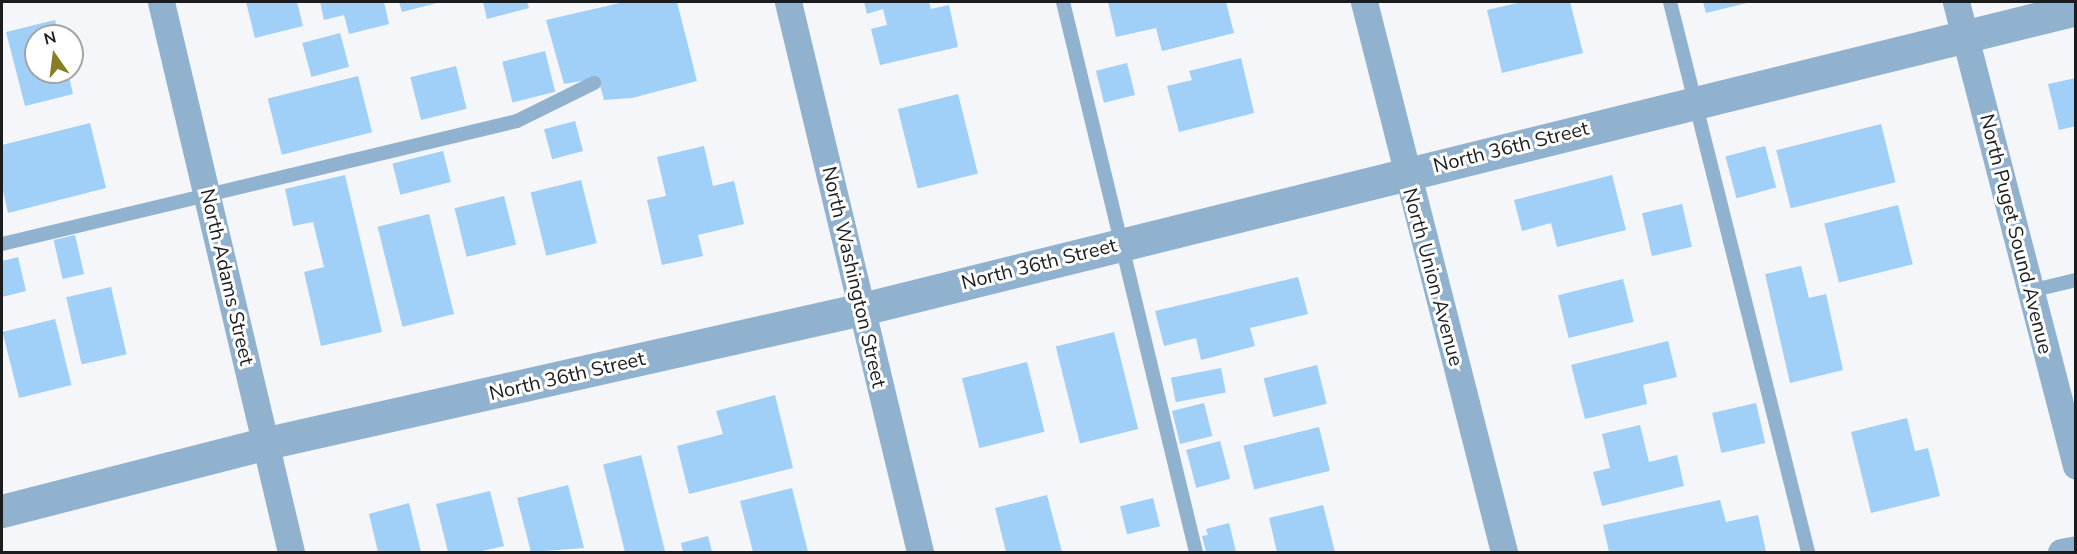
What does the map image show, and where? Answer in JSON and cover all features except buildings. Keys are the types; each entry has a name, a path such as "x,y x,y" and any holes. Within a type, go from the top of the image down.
{"street":[{"name":"North Adams Street","path":"161,2 291,552"},
{"name":"North Washington Street","path":"788,2 920,552"},
{"name":"North Union Avenue","path":"1364,2 1504,552"},
{"name":"North Puget Sound Avenue","path":"1956,2 2076,466"},
{"name":"North 36th Street","path":"2,511 267,443 861,309 1119,243 2076,9"},
{"path":"2061,552 2076,549"}],"lane":[{"path":"1063,2 1119,243 1196,552"},
{"path":"1670,2 1808,552"},
{"path":"2,244 517,121 594,83"},
{"path":"2031,291 2076,280"}]}
